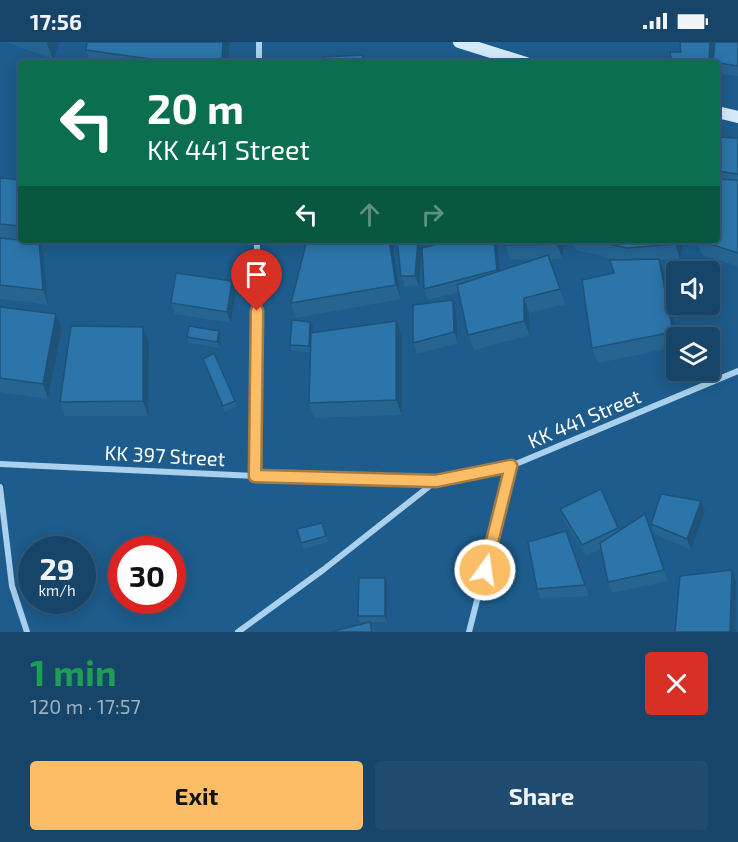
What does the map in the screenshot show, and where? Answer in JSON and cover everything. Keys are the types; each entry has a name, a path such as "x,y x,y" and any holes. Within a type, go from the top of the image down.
{"main road":[{"path":"459,42 516,60"},
{"path":"720,113 738,117"}],"street":[{"path":"258,60 259,42"},
{"path":"255,476 257,243"},
{"name":"KK 441 Street","path":"238,632 324,570 436,481 511,466 738,371"},
{"name":"KK 397 Street","path":"0,464 255,476 436,481"},
{"path":"469,632 511,466"},
{"path":"0,487 12,586 27,632"}],"building":[{"path":"87,42 223,42 222,60 158,60 86,50"},
{"path":"680,42 710,42 709,60 671,60 670,52 681,52"},
{"path":"715,42 738,42 738,66 713,60"},
{"path":"363,55 362,60 321,60 323,57"},
{"path":"720,137 738,138 738,174 720,171"},
{"path":"0,178 18,180 18,226 0,224"},
{"path":"720,179 738,180 738,253 707,243 720,243"},
{"path":"0,238 18,240 18,243 39,243 43,290 0,285"},
{"path":"306,243 389,243 396,285 291,303"},
{"path":"397,243 418,243 415,276 401,276"},
{"path":"441,243 494,243 497,270 424,289 422,248"},
{"path":"505,243 557,243 557,244 505,245"},
{"path":"606,243 675,243 675,244 627,248"},
{"path":"548,255 560,289 524,298 524,321 468,335 457,285"},
{"path":"659,259 666,296 666,315 670,315 672,327 666,327 666,333 592,348 582,280 614,273 610,260"},
{"path":"176,273 232,281 227,312 171,303"},
{"path":"453,300 454,332 413,343 413,305"},
{"path":"0,307 56,314 43,384 0,378"},
{"path":"292,320 310,322 309,346 290,345"},
{"path":"396,321 396,400 309,403 311,333"},
{"path":"71,326 143,327 143,401 60,402"},
{"path":"189,326 219,331 217,342 187,337"},
{"path":"214,353 235,401 223,406 203,359"},
{"path":"601,489 618,528 582,545 560,509"},
{"path":"661,494 701,501 687,539 651,524"},
{"path":"645,514 664,570 608,582 600,543"},
{"path":"322,523 326,536 301,543 297,529"},
{"path":"566,531 585,585 537,589 528,542"},
{"path":"732,570 730,632 675,632 680,576"},
{"path":"359,578 385,578 385,616 358,616"},
{"path":"370,622 372,632 330,632"}],"route":[{"path":"257,311 255,476 436,481 511,466 485,570"}]}
